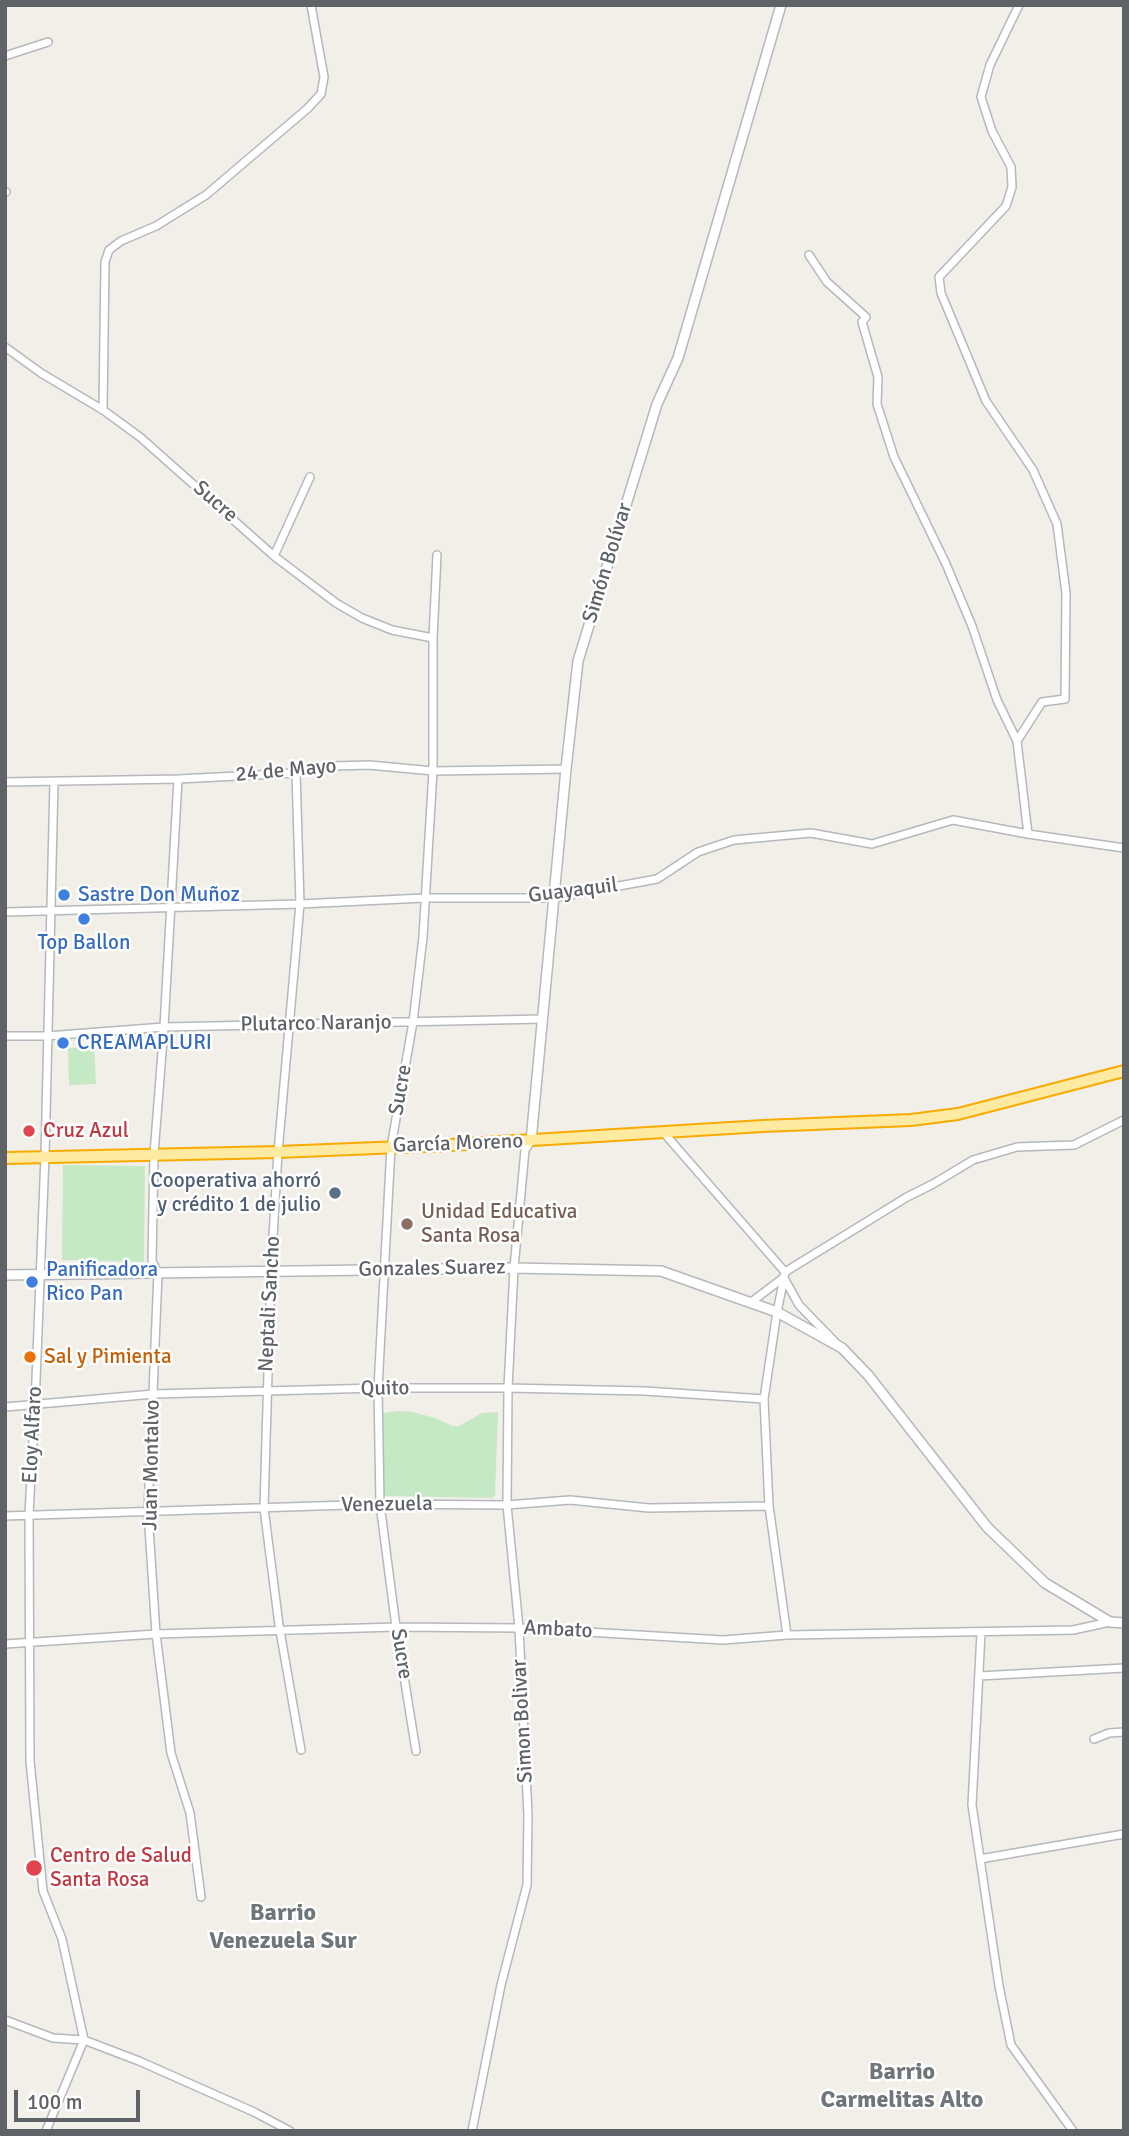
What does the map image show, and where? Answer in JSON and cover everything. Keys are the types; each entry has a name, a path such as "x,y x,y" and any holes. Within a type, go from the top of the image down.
{"highway":[{"name":"García Moreno","path":"5,1158 278,1152 911,1120 979,1109 1124,1071"}],"street":[{"path":"103,410 105,262 109,250 156,226 206,195 321,94 324,76 311,5"},
{"name":"Simón Bolívar","path":"531,1141 578,661 657,404 678,358 781,5"},
{"path":"1017,741 1042,702 1065,699 1066,593 1056,524 1033,470 986,401 941,293 939,277 1006,206 1012,187 1011,167 992,131 981,97 990,65 1019,5"},
{"path":"5,56 48,42"},
{"path":"809,255 827,282 866,317 862,321 877,377 877,404 894,457 946,564 972,626 997,701 1017,741 1028,834"},
{"name":"Sucre","path":"5,347 140,437 274,556 318,590 362,618 393,631 433,638"},
{"path":"274,556 310,477"},
{"name":"Sucre","path":"416,1751 380,1504 378,1388 391,1147 413,1022 423,937 433,771 433,638 437,555"},
{"name":"24 de Mayo","path":"5,782 178,779 296,773 332,766 369,765 433,771 566,769"},
{"name":"Neptali Sancho","path":"296,773 300,904 278,1152 266,1392 264,1508 280,1629 301,1750"},
{"name":"Juan Montalvo","path":"178,779 154,1154 152,1261 158,1273 148,1512 156,1634 171,1753 190,1813 201,1897"},
{"name":"Eloy Alfaro","path":"54,782 45,1156 29,1514 30,1760 43,1891 62,1939 84,2040"},
{"name":"Guayaquil","path":"5,912 425,898 553,898 657,879 698,852 734,840 811,833 872,844 953,820 1124,848"},
{"name":"Plutarco Naranjo","path":"5,1036 47,1036 164,1027 542,1019"},
{"path":"750,1303 785,1275 907,1197 974,1160 1017,1147 1074,1146 1124,1121"},
{"path":"664,1133 785,1275 799,1305 842,1348"},
{"name":"Simon Bolivar","path":"472,2131 501,1985 527,1885 528,1815 519,1628 507,1505 508,1388 514,1268 525,1150 531,1141"},
{"name":"Gonzales Suarez","path":"5,1275 514,1268 661,1271 777,1312 842,1348 868,1375 987,1527 1045,1583 1110,1622"},
{"path":"785,1275 764,1399 769,1506 787,1634"},
{"name":"Quito","path":"5,1406 154,1394 378,1388 645,1391 764,1399"},
{"name":"Venezuela","path":"5,1516 380,1504 507,1505 570,1500 649,1508 769,1506"},
{"path":"1110,1622 1124,1623"},
{"name":"Ambato","path":"5,1644 156,1634 396,1627 519,1628 723,1640 787,1634 1073,1630 1110,1622"},
{"path":"981,1633 972,1805 999,1986 1011,2045 1073,2131"},
{"path":"979,1676 1124,1668"},
{"path":"1094,1739 1109,1733 1124,1732"},
{"path":"980,1859 1124,1834"},
{"path":"5,2020 53,2038 84,2040 139,2061 290,2131"},
{"path":"46,2131 84,2040"}],"green space":[{"path":"94,1047 96,1084 69,1085 68,1048"},
{"path":"63,1165 145,1166 144,1262 62,1260"},
{"path":"399,1411 435,1418 452,1426 459,1426 482,1413 498,1412 495,1495 492,1498 384,1496 382,1413"}],"place":[{"name":"Sastre Don Muñoz","path":"64,895"},
{"name":"Top Ballon","path":"84,919"},
{"name":"CREAMAPLURI","path":"63,1043"},
{"name":"Cruz Azul","path":"29,1131"},
{"name":"Cooperativa ahorró y crédito 1 de julio","path":"335,1193"},
{"name":"Unidad Educativa Santa Rosa","path":"407,1224"},
{"name":"Panificadora Rico Pan","path":"32,1282"},
{"name":"Sal y Pimienta","path":"30,1357"},
{"name":"Centro de Salud Santa Rosa","path":"34,1868"}],"district":[{"name":"Barrio Venezuela Sur","path":"283,1928"},
{"name":"Barrio Carmelitas Alto","path":"902,2087"}]}
